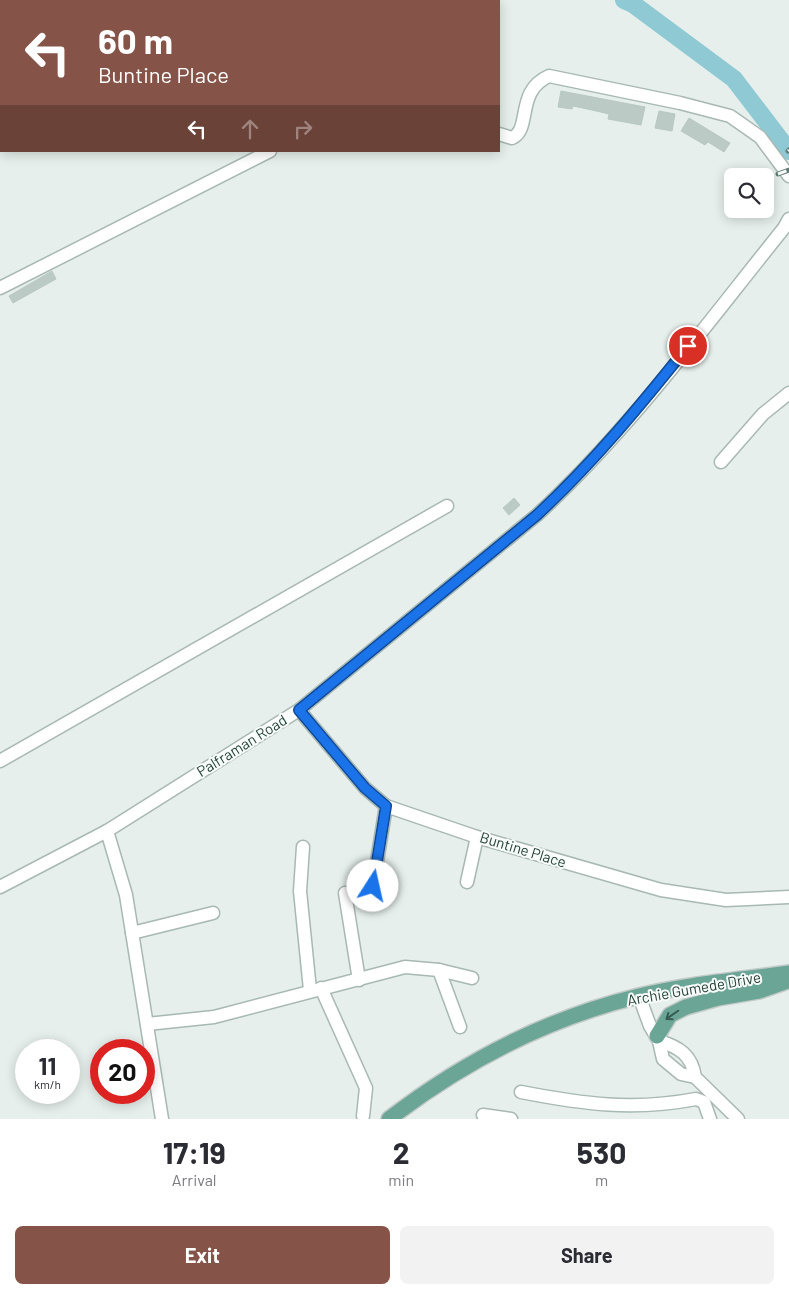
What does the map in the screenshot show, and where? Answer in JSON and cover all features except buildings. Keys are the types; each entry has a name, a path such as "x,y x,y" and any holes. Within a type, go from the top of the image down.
{"main road":[{"name":"Archie Gumede Drive","path":"389,1119 441,1082 488,1055 572,1017 640,1000 788,979"},
{"path":"658,1038 666,1019 675,1012 718,998 759,991 788,979"},
{"name":"Archie Gumede Drive","path":"401,1119 460,1079 536,1039 640,1000"}],"street":[{"path":"500,134 512,138 517,135 522,126 530,92 536,82 549,76 680,102 730,116 760,137 789,176"},
{"path":"0,288 268,152"},
{"name":"Palframan Road","path":"0,887 106,831 299,710 537,515 572,482 617,434 786,224"},
{"path":"720,462 763,414 789,393"},
{"path":"0,761 447,506"},
{"name":"Buntine Place","path":"299,710 365,788 386,806 477,836 660,890 726,900 789,897"},
{"path":"373,886 386,806"},
{"path":"106,831 121,875 162,1119"},
{"path":"468,882 477,836"},
{"path":"303,847 300,891 316,989 366,1088 362,1116"},
{"path":"345,893 358,980"},
{"path":"132,933 213,913"},
{"path":"147,1024 214,1017 316,989 358,980 387,970 405,968 439,970 472,978"},
{"path":"439,970 460,1027"},
{"path":"640,1000 658,1038 663,1059 681,1074 695,1077 734,1116"},
{"path":"658,1038 676,1046 688,1056 694,1068 695,1077"},
{"path":"521,1092 591,1105 624,1106 696,1099 704,1102 710,1119"},
{"path":"484,1115 511,1119"},
{"path":"718,1119 734,1116"}],"waterway":[{"path":"624,0 633,4 734,79 789,151"}],"railway":[{"path":"778,174 789,170"}],"route":[{"path":"373,886 386,806 365,788 299,710 537,515 572,482 617,434 688,346"}]}
